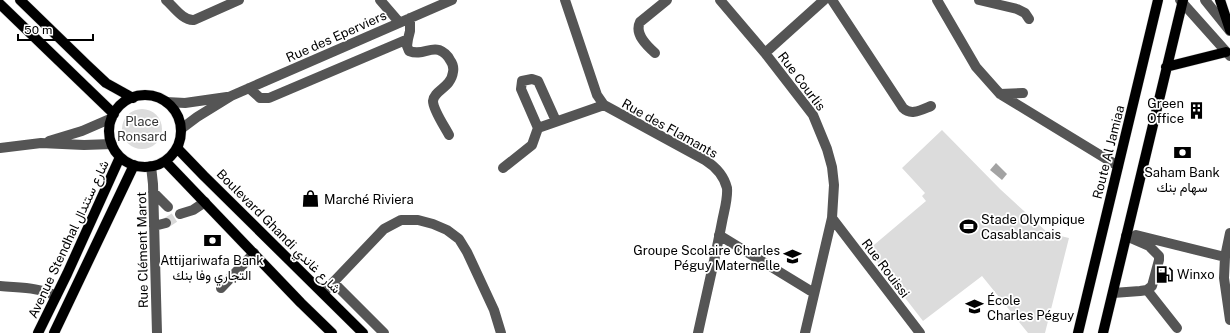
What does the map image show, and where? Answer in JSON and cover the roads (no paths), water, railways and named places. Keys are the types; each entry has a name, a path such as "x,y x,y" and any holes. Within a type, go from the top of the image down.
{"main road":[{"path":"20,0 106,83 132,98"},
{"name":"Route Al Jamiaa","path":"1078,333 1158,0"},
{"path":"1220,0 1230,31"},
{"path":"1103,333 1182,1"},
{"path":"0,4 113,116"},
{"path":"1166,67 1228,54"},
{"path":"147,96 155,97 166,102 176,113 181,129 177,148 170,157 165,161 151,166 142,167 134,165 120,157 112,144 110,129 113,116 120,106 132,98 147,96"},
{"name":"Boulevard Ghandi شارع غاندي","path":"177,148 363,333"},
{"name":"Avenue Stendhal شارع ستندال","path":"38,333 120,157"},
{"path":"165,161 301,303 332,333"},
{"name":"Avenue Stendhal شارع ستندال","path":"54,333 134,165"}],"street":[{"path":"166,0 185,18 190,20 194,20 239,0"},
{"path":"380,0 399,22"},
{"name":"Rue des Eperviers","path":"181,129 197,117 231,96 452,0"},
{"name":"Rue des Flamants","path":"564,0 600,101 604,105 706,160 718,170 724,179 727,195 720,236 698,333"},
{"path":"655,53 642,40 638,25 667,0"},
{"name":"Rue Courlis","path":"720,0 813,115 827,149 832,168 834,185 832,218 805,333"},
{"path":"764,53 824,0"},
{"path":"832,0 906,112 910,113 931,106"},
{"path":"937,0 976,67 1000,94 1118,166"},
{"path":"979,0 1017,9 1025,13 1029,19"},
{"path":"1205,0 1230,31"},
{"path":"1182,1 1228,54"},
{"path":"410,18 410,30 407,46 409,51 418,53 439,50 445,54 453,64 454,71 451,81 437,93 433,100 434,107 449,135"},
{"path":"249,88 260,98 269,98 408,39"},
{"path":"503,168 532,145 538,128 521,89 522,81 532,79 538,81 556,121"},
{"path":"1000,94 1023,93"},
{"name":"Rue des Eperviers","path":"166,102 185,103 231,96"},
{"path":"538,128 604,105"},
{"path":"0,148 41,143 82,131 113,116"},
{"path":"41,143 73,145 112,144"},
{"name":"Rue Clément Marot","path":"151,166 153,192 156,333"},
{"path":"153,192 168,207"},
{"path":"180,214 193,210 205,202"},
{"name":"Rue Rouissi","path":"832,218 920,333"},
{"path":"323,293 384,229 401,220 418,220 447,230 459,239 467,252 494,310 501,333"},
{"path":"154,226 166,223"},
{"path":"1230,233 1224,278 1230,320"},
{"path":"1127,234 1226,257"},
{"path":"1113,293 1147,290 1153,284 1159,260 1159,256 1149,246 1127,234"},
{"path":"720,236 814,293"},
{"path":"221,288 254,253"},
{"path":"334,283 384,333"},
{"path":"0,286 39,289 56,296"},
{"path":"1147,290 1177,328"}],"tunnel":[{"path":"166,223 180,214"}],"place":[{"name":"Green Office","path":"1197,110"},
{"name":"Saham Bank سهام بنك","path":"1182,153"},
{"name":"Marché Riviera","path":"311,199"},
{"name":"Stade Olympique Casablancais","path":"968,226"},
{"name":"Attijariwafa Bank التجاري وفا بنك","path":"212,241"},
{"name":"Groupe Scolaire Charles Péguy Maternelle","path":"793,257"},
{"name":"Winxo","path":"1164,274"},
{"name":"École Charles Péguy","path":"974,307"}],"park label":[{"name":"Place Ronsard","path":"142,128"}]}
